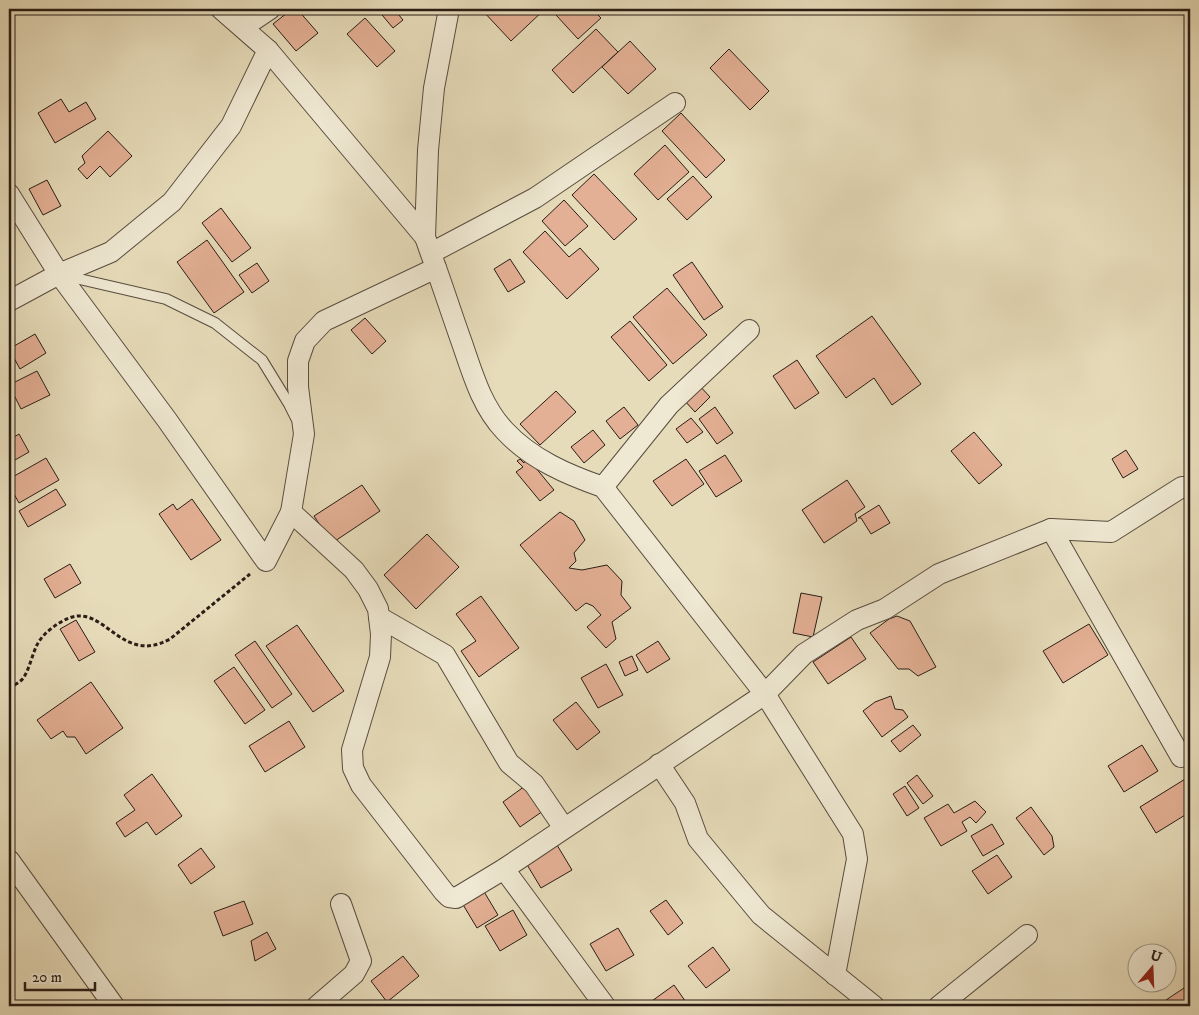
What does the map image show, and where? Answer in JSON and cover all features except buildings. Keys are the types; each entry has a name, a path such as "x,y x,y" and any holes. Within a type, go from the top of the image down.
{"street":[{"path":"221,9 268,50 431,253"},
{"path":"243,27 270,9"},
{"path":"449,9 434,88 428,150 431,253 479,391 505,432 535,456 576,478 603,487 765,694 854,834 857,859 835,975"},
{"path":"9,302 59,274 111,252 172,202 231,126 268,50"},
{"path":"9,194 59,274 167,420 266,561 292,512 304,434 298,388 298,361 305,341 324,321 431,253 535,198 675,103"},
{"path":"603,487 669,405 748,330"},
{"path":"292,512 354,570 378,609 381,634 380,658 352,750 353,768 360,785 449,897 456,898 504,869 765,694 804,654 857,620 886,609 939,574 1050,529 1111,532 1182,487 1190,487"},
{"path":"1050,529 1181,757"},
{"path":"379,617 445,655 508,763 534,784 564,828"},
{"path":"659,764 685,803 698,839 761,915 874,1006"},
{"path":"9,860 114,1006"},
{"path":"504,869 605,1006"},
{"path":"318,1006 354,974 360,961 341,904"},
{"path":"939,1006 1027,935"}],"lane":[{"path":"59,274 166,298 216,323 262,360 290,404 304,434"}],"path":[{"path":"9,688 23,679 37,643 53,627 70,618 83,616 99,622 123,640 136,645 150,646 160,644 266,561"}]}
